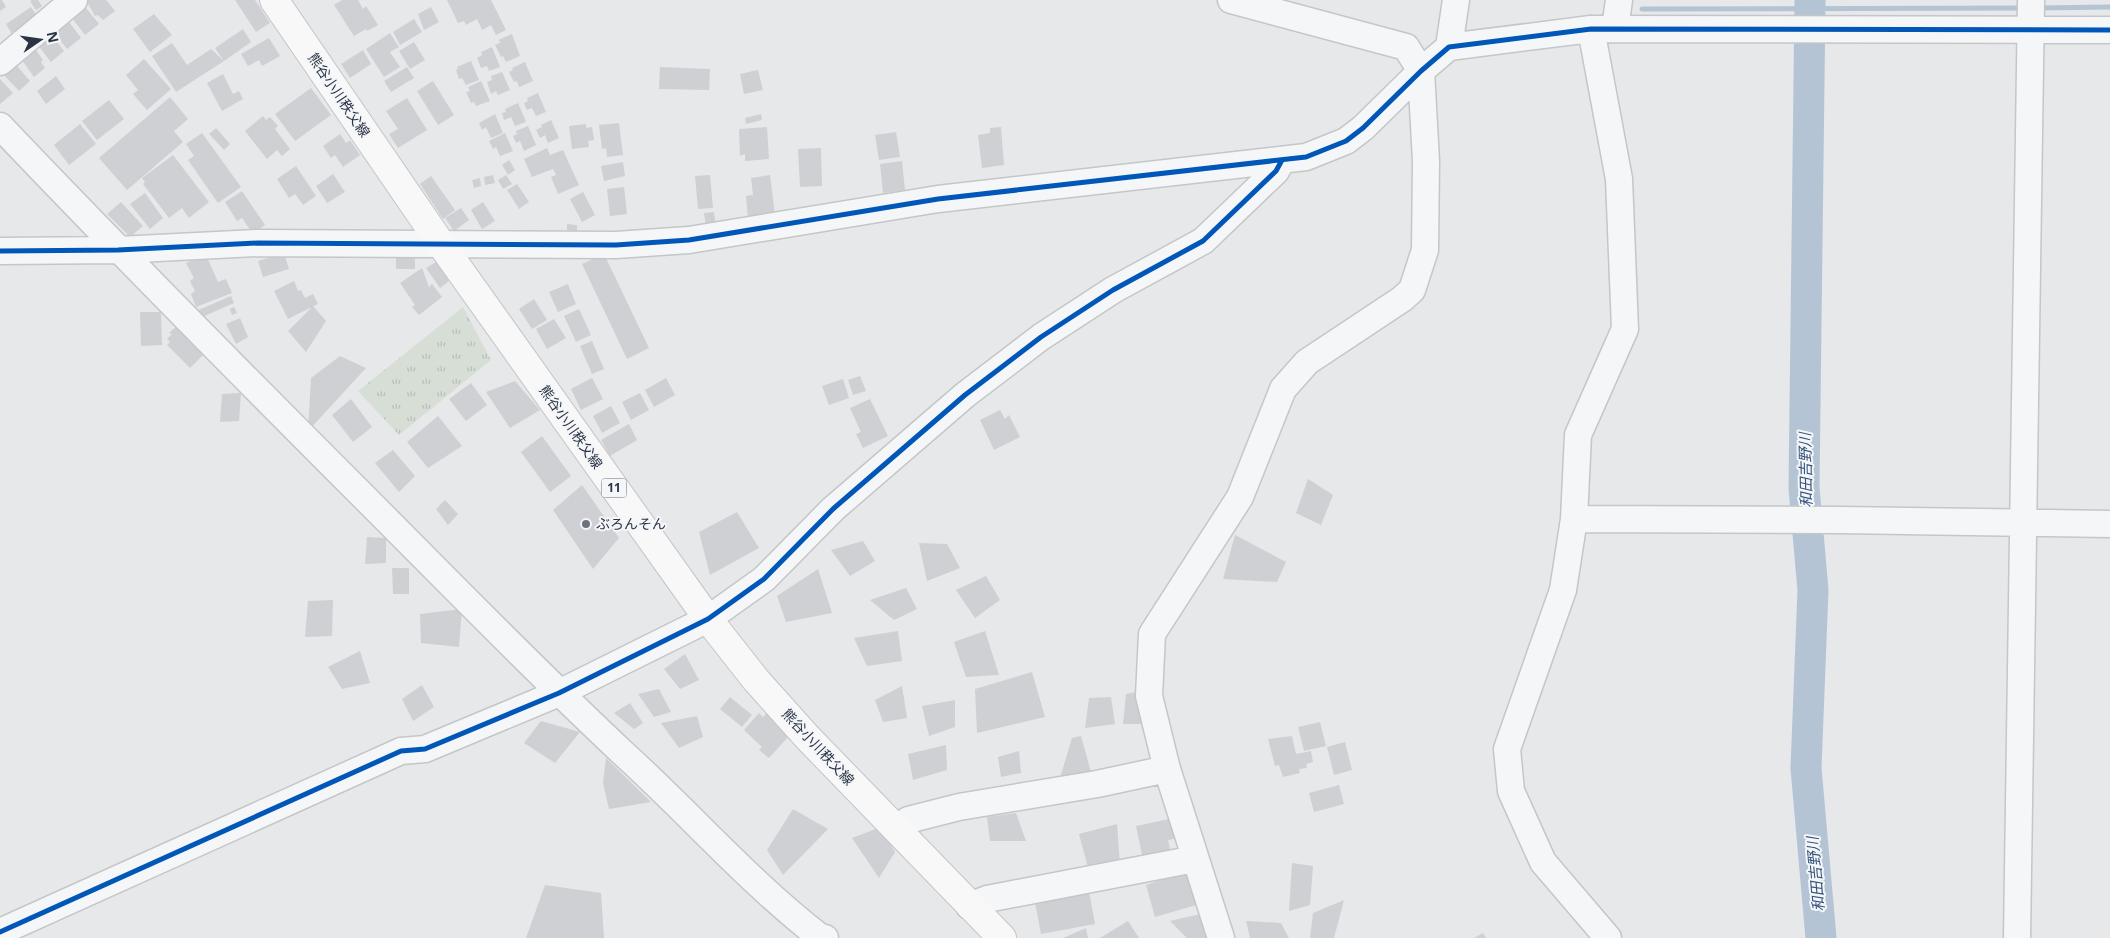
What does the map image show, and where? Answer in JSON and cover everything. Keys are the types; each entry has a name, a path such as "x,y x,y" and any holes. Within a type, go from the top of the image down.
{"main road":[{"name":"熊谷小川秩父線","path":"274,0 441,244 708,619 756,680 808,738 1002,938"}],"street":[{"path":"0,62 74,0"},
{"path":"1221,938 1168,769 1149,696 1152,634 1240,497 1283,389 1307,362 1402,299 1412,290 1425,250 1426,161 1421,71 1406,47 1231,0"},
{"path":"1449,47 1456,0"},
{"path":"1608,938 1543,862 1511,791 1507,749 1563,590 1574,519 1578,435 1625,329 1619,179 1603,29 1619,0"},
{"path":"2017,938 2030,0"},
{"path":"0,251 118,250 258,243 616,245 689,240 938,199 1306,158 1346,141 1363,128 1421,71 1449,47 1603,29 2110,30"},
{"path":"0,126 118,250 558,693 655,782 721,849 790,913 825,938"},
{"path":"0,932 401,751 425,749 558,693 708,619 764,579 833,508 965,395 1041,337 1105,295 1203,240 1276,171 1282,160"},
{"path":"1574,519 1784,519 2110,524"},
{"path":"897,830 908,820 960,807 1097,784 1168,769"},
{"path":"970,906 987,898 1195,859"}],"green space":[{"path":"463,307 491,360 399,435 358,391"}],"building":[{"path":"0,0 2,0 6,7 0,11"},
{"path":"38,0 42,6 36,10 30,1"},
{"path":"86,0 106,0 115,11 103,20 98,15 95,16"},
{"path":"235,0 255,0 270,23 256,32"},
{"path":"342,0 358,0 363,9 366,6 378,25 354,36 334,5"},
{"path":"447,0 491,0 506,30 496,35 491,25 482,30 477,19 466,25 464,21 458,23"},
{"path":"82,3 99,24 85,35 68,13"},
{"path":"31,7 38,18 12,34 6,24"},
{"path":"431,7 439,22 424,30 418,14"},
{"path":"154,14 172,35 150,52 133,29"},
{"path":"62,18 66,24 69,22 81,38 67,49 50,27"},
{"path":"414,19 422,32 400,45 393,32"},
{"path":"243,29 251,42 224,61 215,48"},
{"path":"390,33 399,47 390,52 400,67 384,77 366,49"},
{"path":"51,34 64,51 51,62 34,40"},
{"path":"512,34 520,56 506,62 495,45 501,42 498,40"},
{"path":"269,38 280,56 262,66 259,60 248,66 241,54"},
{"path":"414,42 425,60 410,69 399,51"},
{"path":"31,43 43,60 41,62 45,68 34,77 17,53"},
{"path":"172,43 187,65 211,49 224,61 176,92 152,56"},
{"path":"492,47 500,67 489,71 487,66 481,68 477,58 482,55 481,52"},
{"path":"363,50 371,64 350,78 341,64"},
{"path":"144,59 171,89 147,110 133,94 138,90 126,75"},
{"path":"12,60 30,81 19,91 0,71"},
{"path":"471,61 479,80 466,85 462,78 459,79 456,70 458,69 457,67"},
{"path":"525,62 533,81 519,87 517,81 514,82 509,72 513,70 512,68"},
{"path":"407,67 414,78 391,92 384,81"},
{"path":"660,67 710,69 709,90 659,89"},
{"path":"758,70 763,90 744,94 740,74"},
{"path":"502,72 510,90 498,95 496,91 491,94 487,82 492,80 491,76"},
{"path":"223,74 233,94 239,91 243,99 222,111 207,83"},
{"path":"56,76 65,89 46,104 37,91"},
{"path":"0,79 13,93 0,104"},
{"path":"433,81 454,115 438,125 417,91"},
{"path":"481,81 490,101 476,106 474,102 471,103 466,92 470,91 468,87"},
{"path":"311,88 331,115 295,141 275,114"},
{"path":"538,93 546,112 536,116 532,108 527,110 524,103 528,101 527,98"},
{"path":"170,97 188,119 174,131 183,142 127,190 99,158"},
{"path":"407,98 427,130 398,148 389,134 398,129 386,111"},
{"path":"109,100 124,119 97,140 82,121"},
{"path":"518,103 526,122 515,126 511,117 504,120 502,113 506,112 505,109"},
{"path":"495,114 503,133 491,138 486,127 482,130 479,123"},
{"path":"761,114 762,120 746,124 745,118"},
{"path":"263,116 266,120 270,117 278,126 275,129 290,149 282,156 277,150 267,159 245,131"},
{"path":"551,120 559,138 548,143 545,135 540,138 536,130"},
{"path":"619,123 623,155 607,157 606,148 602,149 599,125"},
{"path":"80,124 96,144 69,165 54,145"},
{"path":"586,124 586,128 592,127 594,140 588,141 589,147 572,149 569,126"},
{"path":"528,126 536,145 524,151 520,141 516,143 513,136 517,134 516,131"},
{"path":"767,127 769,159 745,161 745,154 740,156 739,129"},
{"path":"1001,127 1004,165 982,168 978,135 990,133 990,128"},
{"path":"216,128 230,144 224,150 209,134"},
{"path":"896,132 900,157 879,160 875,135"},
{"path":"202,133 241,187 218,203 188,160 194,156 186,144"},
{"path":"505,133 513,151 500,156 496,147 493,149 489,141"},
{"path":"340,134 346,143 350,140 360,155 343,167 335,155 331,158 323,146"},
{"path":"547,148 550,155 563,150 579,185 558,194 551,177 556,175 553,169 532,177 524,159"},
{"path":"821,148 822,186 800,187 798,149"},
{"path":"173,155 209,202 189,218 182,208 169,218 143,184 145,182 142,178"},
{"path":"509,160 515,170 508,175 502,165"},
{"path":"902,161 905,190 883,193 880,164"},
{"path":"623,162 625,176 604,181 601,166"},
{"path":"296,166 316,196 303,205 295,194 289,198 277,179"},
{"path":"333,174 345,192 327,203 316,186"},
{"path":"493,175 495,183 485,185 484,177"},
{"path":"506,175 512,184 503,189 498,180"},
{"path":"710,175 713,208 698,209 695,176"},
{"path":"770,175 775,215 748,218 746,196 753,195 751,178"},
{"path":"431,176 455,210 443,219 420,184"},
{"path":"480,178 481,186 474,188 472,180"},
{"path":"517,184 529,202 519,209 507,190"},
{"path":"624,187 627,214 610,216 607,189"},
{"path":"242,191 265,225 253,234 242,218 237,221 225,202"},
{"path":"583,192 595,215 582,222 570,199"},
{"path":"145,193 163,218 150,229 130,204"},
{"path":"121,202 143,226 130,237 107,214"},
{"path":"483,202 495,221 482,229 471,210"},
{"path":"461,208 469,220 454,231 445,218"},
{"path":"714,212 716,226 706,227 704,213"},
{"path":"567,224 577,225 577,231 567,230"},
{"path":"284,253 289,269 263,277 258,261"},
{"path":"396,253 415,253 415,269 396,269"},
{"path":"604,254 649,348 627,359 582,264"},
{"path":"206,255 218,282 226,279 232,293 196,307 191,294 195,291 190,281 194,278 186,263"},
{"path":"436,262 449,281 440,288 426,268"},
{"path":"422,268 429,287 432,284 442,297 419,315 412,307 415,305 400,283"},
{"path":"294,281 298,291 301,290 305,298 313,294 318,304 288,319 274,291"},
{"path":"568,284 576,304 558,312 549,292"},
{"path":"231,296 234,303 200,318 196,311"},
{"path":"534,299 547,320 532,329 519,309"},
{"path":"313,306 326,321 306,352 288,331"},
{"path":"234,307 237,313 232,315 230,309"},
{"path":"579,309 591,335 576,342 564,316"},
{"path":"140,312 161,312 162,345 141,346"},
{"path":"240,318 248,337 236,344 226,324"},
{"path":"554,319 566,338 547,349 536,329"},
{"path":"181,322 208,350 190,368 167,345 170,342 167,339 172,334 169,333"},
{"path":"592,341 604,369 592,374 580,346"},
{"path":"340,356 366,368 308,431 311,378"},
{"path":"860,376 866,391 853,395 848,380"},
{"path":"592,378 603,399 581,410 571,389"},
{"path":"666,378 675,395 654,407 645,390"},
{"path":"843,379 849,398 829,405 822,386"},
{"path":"515,381 540,410 510,428 486,392"},
{"path":"471,383 487,405 466,421 449,399"},
{"path":"241,393 239,421 220,422 222,394"},
{"path":"640,393 649,410 631,420 622,402"},
{"path":"351,399 372,427 353,442 332,415"},
{"path":"870,399 888,436 863,448 856,434 861,432 850,408"},
{"path":"611,406 620,423 602,433 593,416"},
{"path":"1000,410 1005,419 1009,415 1020,437 994,450 980,420"},
{"path":"438,416 462,446 428,468 407,442"},
{"path":"629,424 637,440 610,456 601,440"},
{"path":"542,436 571,476 550,492 521,452"},
{"path":"393,450 415,476 399,492 375,463"},
{"path":"1308,479 1333,495 1321,525 1296,513"},
{"name":"ぶろんそん","path":"582,485 619,538 593,569 553,510"},
{"path":"445,500 458,514 448,525 436,509"},
{"path":"737,512 759,548 710,575 699,532"},
{"path":"1235,535 1286,562 1277,582 1223,579"},
{"path":"367,537 386,538 386,563 365,564"},
{"path":"863,541 875,561 850,576 831,550"},
{"path":"919,543 947,544 960,568 927,581"},
{"path":"392,568 409,568 409,594 393,594"},
{"path":"818,569 832,613 786,622 777,596"},
{"path":"986,576 1000,600 975,618 956,590"},
{"path":"906,588 917,609 894,620 870,600"},
{"path":"333,600 332,636 305,637 308,601"},
{"path":"462,609 459,647 421,643 420,614"},
{"path":"898,631 902,661 867,666 854,638"},
{"path":"985,631 999,675 966,677 954,642"},
{"path":"360,651 370,683 342,689 328,667"},
{"path":"685,654 699,680 680,689 664,669"},
{"path":"1032,672 1045,717 977,733 975,689"},
{"path":"422,685 434,707 413,721 402,699"},
{"path":"902,686 907,718 883,722 875,700"},
{"path":"659,689 671,712 654,717 638,694"},
{"path":"1141,691 1142,724 1123,724 1126,694"},
{"path":"730,697 752,715 742,727 720,709"},
{"path":"1111,697 1115,724 1085,728 1089,698"},
{"path":"955,700 955,727 929,736 922,706"},
{"path":"630,703 643,723 634,729 614,713"},
{"path":"759,713 763,717 767,713 790,735 769,758 759,750 762,747 744,730"},
{"path":"697,716 703,737 679,748 661,723"},
{"path":"541,721 580,732 555,763 524,743"},
{"path":"1320,722 1326,746 1304,751 1298,727"},
{"path":"1081,736 1091,772 1060,778 1072,738"},
{"path":"1292,736 1296,754 1311,751 1313,762 1306,764 1307,768 1299,769 1300,773 1283,777 1279,765 1275,766 1268,739"},
{"path":"1345,742 1352,770 1334,775 1327,747"},
{"path":"946,745 947,770 913,780 908,754"},
{"path":"1019,751 1021,773 1001,777 998,757"},
{"path":"606,758 651,802 609,809 603,783"},
{"path":"1339,785 1344,804 1314,812 1309,793"},
{"path":"793,809 828,829 783,875 767,850"},
{"path":"1016,813 1026,841 990,841 987,817"},
{"path":"1174,818 1178,838 1168,840 1172,858 1144,864 1136,826"},
{"path":"1117,824 1120,865 1088,868 1079,834"},
{"path":"881,827 895,852 879,878 852,838"},
{"path":"1292,863 1313,866 1310,905 1289,911"},
{"path":"1190,870 1207,902 1155,917 1146,885"},
{"path":"545,885 601,893 604,938 526,938"},
{"path":"1088,886 1095,924 1041,934 1034,897"},
{"path":"1344,900 1334,938 1310,938 1313,913"},
{"path":"1205,913 1214,938 1187,938 1170,921"},
{"path":"1128,921 1139,938 1100,938"},
{"path":"1246,921 1281,923 1289,938 1250,938"},
{"path":"1086,928 1088,938 1063,938"},
{"path":"1483,933 1486,938 1474,938"}],"waterway":[{"name":"和田吉野川","path":"1810,0 1804,488 1813,590 1806,768 1821,938"},
{"path":"2038,8 2110,7"},
{"path":"1642,9 2025,8"}],"cycle path":[{"path":"0,251 118,250 258,243 616,245 689,240 938,199 1306,157 1346,141 1363,128 1421,71 1449,47 1591,29 2110,30"},
{"path":"0,932 401,751 425,749 559,693 708,619 764,579 833,509 965,395 1041,337 1113,290 1203,241 1276,171 1282,160"}],"place":[{"name":"ぶろんそん","path":"586,524"}]}
